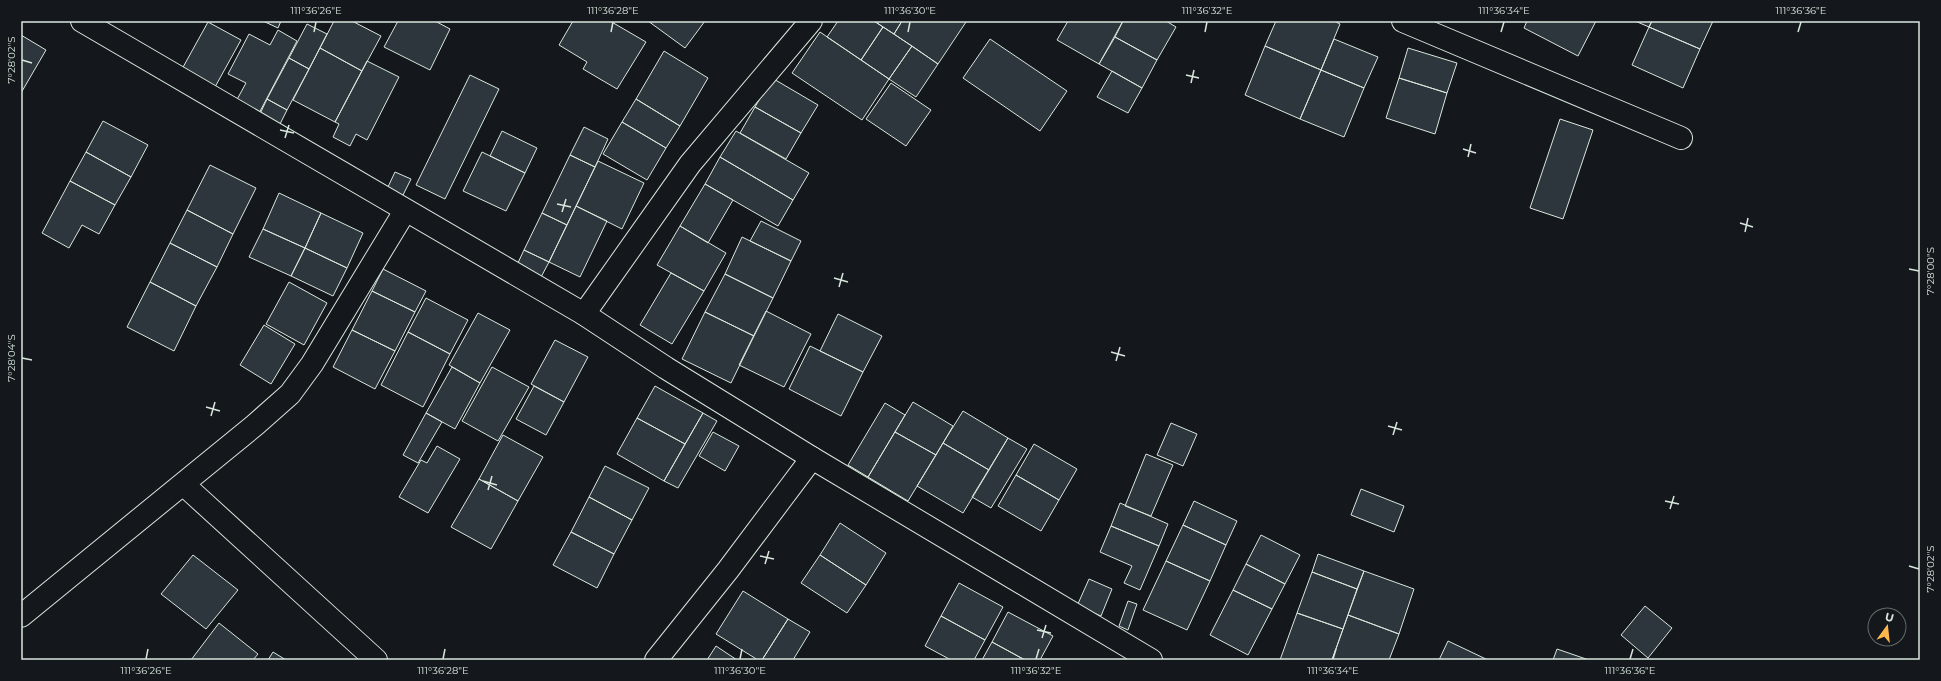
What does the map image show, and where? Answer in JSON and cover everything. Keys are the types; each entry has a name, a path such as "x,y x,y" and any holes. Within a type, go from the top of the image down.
{"street":[{"path":"82,21 405,211 584,314 666,368 812,458 1151,660"},
{"path":"584,314 690,164 811,21"},
{"path":"1403,21 1681,138"},
{"path":"21,616 255,425 290,394 312,364 405,211"},
{"path":"656,660 728,570 812,458"},
{"path":"183,484 376,660"}],"building":[{"path":"263,21 281,21 278,28"},
{"path":"334,21 352,21 381,36 362,71 320,48"},
{"path":"398,21 435,21 450,29 430,70 384,47"},
{"path":"573,21 610,21 646,42 617,89 583,69 587,62 559,45"},
{"path":"648,21 705,21 685,48"},
{"path":"838,21 874,21 883,27 861,60 827,37"},
{"path":"874,21 902,21 894,34"},
{"path":"902,21 966,22 938,64 894,34"},
{"path":"1068,21 1123,21 1099,64 1057,40"},
{"path":"1123,21 1166,21 1176,27 1157,60 1115,37"},
{"path":"1276,21 1334,21 1340,24 1321,70 1265,46"},
{"path":"1527,21 1596,21 1578,56 1524,28"},
{"path":"1635,21 1652,21 1649,27"},
{"path":"1652,21 1713,21 1700,49 1649,27"},
{"path":"208,22 241,40 215,87 182,69"},
{"path":"307,24 327,34 309,69 289,58"},
{"path":"883,27 912,46 889,79 861,60"},
{"path":"1649,27 1700,49 1683,88 1632,65"},
{"path":"278,30 297,41 257,117 234,105 246,83 228,74 249,34 270,45"},
{"path":"820,32 889,79 862,120 792,73"},
{"path":"21,35 46,50 21,93"},
{"path":"1115,37 1157,60 1142,88 1099,64"},
{"path":"990,39 1067,91 1040,131 963,78"},
{"path":"1334,39 1378,57 1364,88 1321,70"},
{"path":"912,46 938,64 916,97 889,79"},
{"path":"1265,46 1321,70 1300,119 1245,95"},
{"path":"320,48 362,71 335,122 293,100"},
{"path":"1408,48 1457,63 1447,93 1399,78"},
{"path":"664,51 708,78 680,126 636,99"},
{"path":"289,58 309,69 287,110 267,99"},
{"path":"367,61 399,77 367,140 356,134 350,146 333,137 339,124 335,122"},
{"path":"1321,70 1364,88 1344,137 1300,119"},
{"path":"1112,71 1142,88 1128,113 1097,97"},
{"path":"470,75 499,89 445,199 416,185"},
{"path":"772,78 818,105 801,133 755,107"},
{"path":"1399,78 1447,93 1435,134 1386,118"},
{"path":"891,83 931,110 906,146 866,119"},
{"path":"267,99 287,110 279,126 259,116"},
{"path":"636,99 680,126 666,148 622,122"},
{"path":"755,107 801,133 786,159 740,133"},
{"path":"1560,119 1593,130 1563,219 1530,208"},
{"path":"103,121 148,145 131,177 86,152"},
{"path":"622,122 666,148 647,180 603,154"},
{"path":"584,127 608,139 595,167 570,155"},
{"path":"502,131 537,148 525,173 490,156"},
{"path":"736,131 809,173 793,200 720,157"},
{"path":"86,152 131,177 115,205 70,181"},
{"path":"482,152 525,173 506,211 463,191"},
{"path":"570,155 595,167 567,225 542,213"},
{"path":"720,157 793,200 778,226 705,184"},
{"path":"598,161 644,183 622,229 576,206"},
{"path":"210,165 256,188 233,234 187,210"},
{"path":"395,172 411,179 402,197 387,189"},
{"path":"70,181 115,205 99,234 82,225 69,248 42,233"},
{"path":"705,184 733,200 708,243 680,226"},
{"path":"279,193 321,213 305,248 263,229"},
{"path":"576,206 607,221 580,277 549,262"},
{"path":"187,210 233,234 217,267 170,243"},
{"path":"321,213 363,233 347,268 305,248"},
{"path":"542,213 567,225 549,262 524,250"},
{"path":"761,221 801,241 791,261 750,241"},
{"path":"680,226 726,253 704,291 657,265"},
{"path":"263,229 305,248 291,276 249,257"},
{"path":"742,237 791,261 773,298 725,274"},
{"path":"170,243 217,267 196,306 150,282"},
{"path":"305,248 347,268 333,296 291,276"},
{"path":"524,250 549,262 540,279 516,267"},
{"path":"383,269 426,291 415,312 372,291"},
{"path":"671,273 704,291 672,344 640,325"},
{"path":"725,274 773,298 754,336 705,312"},
{"path":"150,282 196,306 174,351 127,327"},
{"path":"289,282 327,303 304,345 266,324"},
{"path":"372,291 415,312 395,351 352,330"},
{"path":"426,298 468,320 450,354 408,332"},
{"path":"766,311 811,334 784,387 739,365"},
{"path":"705,312 754,336 731,383 682,359"},
{"path":"478,313 510,330 480,383 449,365"},
{"path":"838,314 882,336 863,372 820,351"},
{"path":"264,325 295,344 271,384 240,365"},
{"path":"352,330 395,351 375,389 333,367"},
{"path":"408,332 450,354 423,407 381,385"},
{"path":"555,340 588,357 564,402 531,384"},
{"path":"810,346 863,372 841,416 789,389"},
{"path":"452,367 480,383 455,429 426,413"},
{"path":"492,367 529,387 498,441 462,421"},
{"path":"534,386 564,402 546,435 516,419"},
{"path":"655,386 703,413 685,444 637,418"},
{"path":"913,402 953,426 936,455 895,432"},
{"path":"885,403 905,415 868,477 848,465"},
{"path":"963,411 1008,438 989,470 943,443"},
{"path":"426,413 442,422 418,463 403,455"},
{"path":"703,413 717,421 678,488 664,481"},
{"path":"637,418 685,444 664,481 617,454"},
{"path":"1171,423 1197,434 1183,466 1157,455"},
{"path":"713,432 739,446 725,471 699,456"},
{"path":"895,432 936,455 908,501 868,477"},
{"path":"503,435 543,457 518,501 479,479"},
{"path":"1008,438 1027,449 991,508 972,497"},
{"path":"943,443 989,470 963,513 917,486"},
{"path":"1034,444 1077,469 1059,500 1016,475"},
{"path":"437,446 460,459 428,513 399,497 421,460 427,463"},
{"path":"1146,454 1173,465 1151,516 1125,506"},
{"path":"605,466 649,488 632,520 589,497"},
{"path":"1016,475 1059,500 1041,531 998,506"},
{"path":"479,479 518,501 491,549 451,527"},
{"path":"1361,489 1404,506 1394,532 1351,515"},
{"path":"589,497 632,520 614,554 571,532"},
{"path":"1194,501 1237,521 1226,545 1183,525"},
{"path":"1120,503 1168,524 1159,546 1111,526"},
{"path":"840,523 886,553 866,585 820,555"},
{"path":"1183,525 1226,545 1210,581 1166,561"},
{"path":"1111,526 1159,546 1140,590 1124,583 1132,566 1100,552"},
{"path":"571,532 614,554 597,588 553,565"},
{"path":"1261,535 1300,555 1285,584 1246,564"},
{"path":"1318,554 1364,571 1357,589 1312,572"},
{"path":"193,555 238,590 206,629 161,594"},
{"path":"820,555 866,585 847,613 801,583"},
{"path":"1166,561 1210,581 1187,630 1143,610"},
{"path":"1246,564 1285,584 1272,609 1233,590"},
{"path":"1364,571 1414,589 1399,634 1348,615"},
{"path":"1312,572 1357,589 1343,629 1297,613"},
{"path":"1089,579 1112,589 1101,616 1077,606"},
{"path":"959,583 1003,607 985,640 941,616"},
{"path":"1233,590 1272,609 1248,655 1210,635"},
{"path":"743,591 788,619 762,660 758,660 716,634"},
{"path":"1128,601 1137,604 1128,630 1119,626"},
{"path":"1645,606 1672,628 1648,658 1621,635"},
{"path":"1008,612 1053,636 1040,660 1025,660 992,642"},
{"path":"1297,613 1343,629 1332,660 1280,660"},
{"path":"1348,615 1399,634 1389,660 1332,660"},
{"path":"941,616 985,640 974,660 951,660 925,646"},
{"path":"788,619 810,632 793,660 762,660"},
{"path":"219,623 258,654 253,660 191,660"},
{"path":"1448,641 1488,660 1439,660"},
{"path":"992,642 1025,660 982,660"},
{"path":"716,646 737,660 707,660"},
{"path":"1557,649 1589,660 1553,660"},
{"path":"273,652 286,660 268,660"}]}
